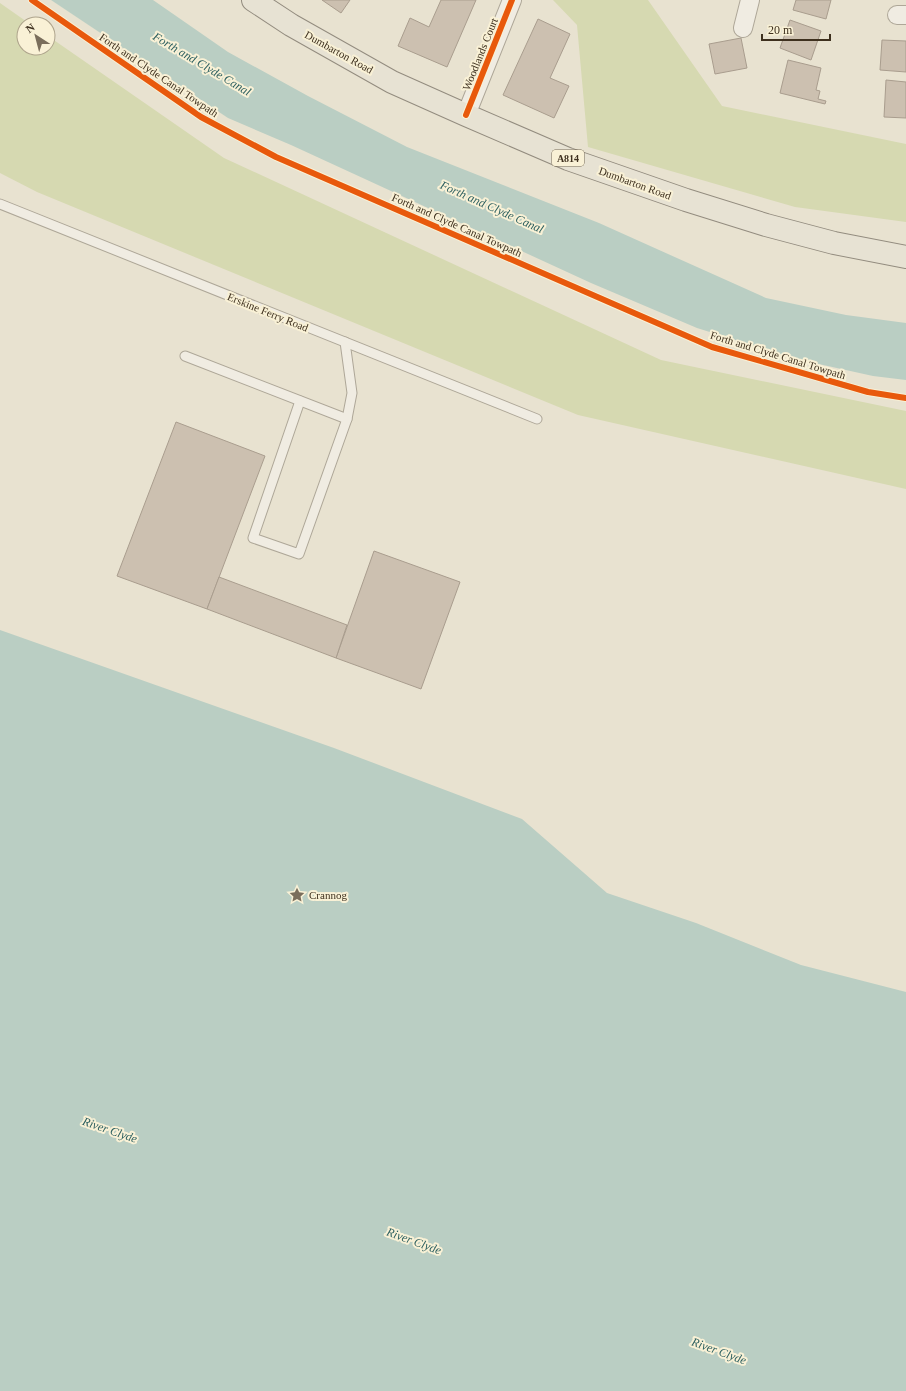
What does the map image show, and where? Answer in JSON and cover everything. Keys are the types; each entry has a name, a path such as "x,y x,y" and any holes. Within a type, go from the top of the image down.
{"main road":[{"name":"Dumbarton Road","path":"253,0 291,25 385,78 466,115 568,158 686,200 766,225 834,243 906,256"}],"street":[{"name":"Woodlands Court","path":"466,115 512,0"},
{"path":"743,28 750,0"}],"lane":[{"name":"Erskine Ferry Road","path":"0,204 537,419"},
{"path":"300,401 253,538 299,554 347,419 352,393 345,342"},
{"path":"186,356 347,419"}],"green space":[{"path":"553,0 648,0 722,106 906,144 906,222 795,207 588,147 577,25"},
{"path":"0,3 19,16 16,16 16,56 56,56 56,42 224,158 661,360 906,411 906,489 578,415 37,192 0,173"}],"water":[{"name":"Forth and Clyde Canal","path":"51,0 153,0 228,52 308,96 407,147 599,223 766,298 846,315 906,323 906,380 873,376 796,359 697,328 591,283 291,145 228,118"},
{"name":"River Clyde","path":"0,630 334,748 522,819 607,893 696,923 801,965 906,992 906,1391 0,1391"}],"building":[{"path":"322,0 350,0 341,13"},
{"path":"441,0 476,0 447,67 398,46 410,18 429,27"},
{"path":"796,0 831,0 826,19 793,10"},
{"path":"538,19 570,34 550,78 569,86 554,118 503,95"},
{"path":"790,20 821,31 811,60 780,48"},
{"path":"741,38 747,68 715,74 709,44"},
{"path":"882,40 906,41 906,72 880,70"},
{"path":"788,60 821,68 816,90 820,91 818,99 826,101 825,104 780,93"},
{"path":"886,80 906,82 906,118 884,117"},
{"path":"176,422 265,456 207,609 117,576"},
{"path":"374,551 460,582 421,689 336,658"},
{"path":"219,577 347,625 336,658 207,609"}],"cycle path":[{"name":"Forth and Clyde Canal Towpath","path":"32,0 201,117 276,157 712,347 868,392 906,398"},
{"path":"466,115 512,0"}],"place":[{"name":"Crannog","path":"297,895"}]}
